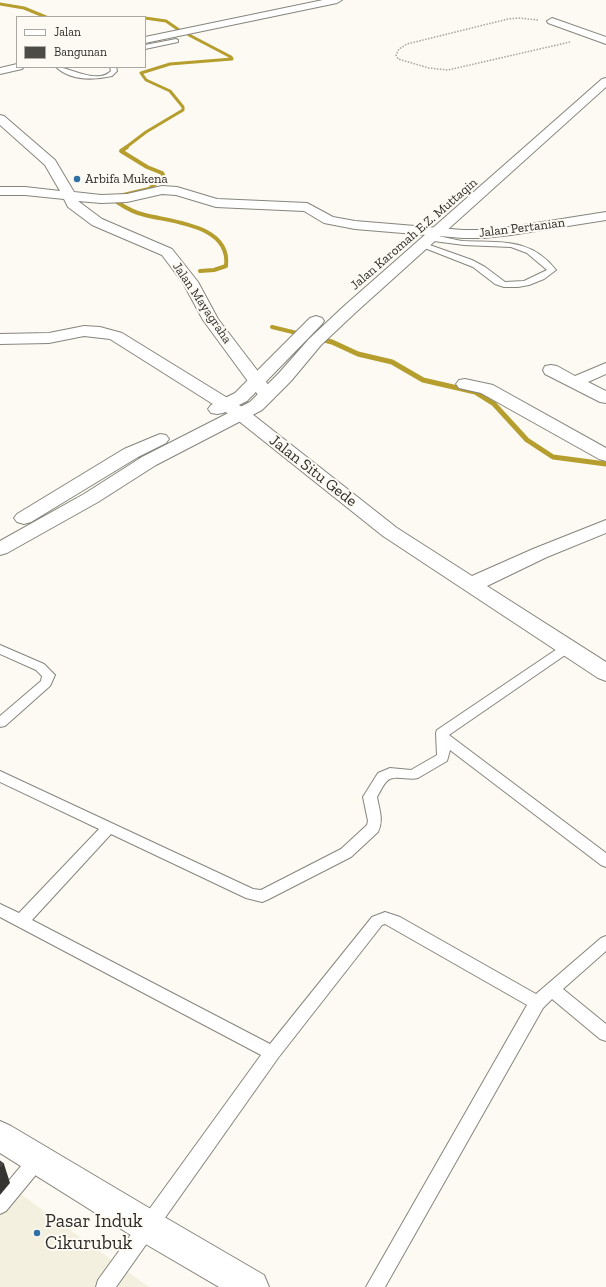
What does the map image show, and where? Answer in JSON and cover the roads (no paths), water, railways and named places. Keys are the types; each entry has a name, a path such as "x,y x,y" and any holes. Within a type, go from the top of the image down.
{"street":[{"path":"146,40 337,0"},
{"path":"552,22 606,41"},
{"path":"0,71 16,67"},
{"name":"Jalan Karomah E.Z. Muttaqin","path":"554,110 568,98 603,76"},
{"name":"Jalan Karomah E.Z. Muttaqin","path":"234,409 241,397 299,338 325,319 584,101 603,76"},
{"path":"568,98 584,101"},
{"name":"Jalan Mayagraha","path":"0,119 50,163 69,194 73,204 97,222 167,252 190,282 211,320 268,395"},
{"name":"Jalan Karomah E.Z. Muttaqin","path":"485,173 543,121"},
{"name":"Jalan Pertanian","path":"0,192 25,191 113,199 127,198 162,190 176,191 216,203 307,207 329,220 355,225 427,233 484,234 606,216"},
{"name":"Jalan Karomah E.Z. Muttaqin","path":"368,274 427,233"},
{"name":"Jalan Karomah E.Z. Muttaqin","path":"234,409 256,406 268,395 315,342 325,319"},
{"name":"Jalan Situ Gede","path":"0,339 49,338 84,331 100,332 116,336 234,409 390,532 606,673"},
{"path":"575,382 606,368"},
{"path":"551,370 606,398"},
{"path":"465,384 486,389 606,455"},
{"path":"0,531 30,515 131,453 234,409"},
{"path":"0,549 91,498 234,409"},
{"path":"471,585 540,553 606,526"},
{"path":"0,1136 149,1227 250,1286"}],"lane":[{"path":"146,47 176,41"},
{"path":"60,68 71,75 84,78 110,75 114,71 113,68"},
{"path":"427,233 464,243 504,242 518,245 538,257 552,270 545,276 519,284 499,282 483,268 462,258 427,233"},
{"path":"0,776 251,894 262,896 346,853 373,828 375,821 370,797 383,776 390,773 413,776 442,758 444,753 442,733 567,648"},
{"path":"0,649 40,667 49,675 46,683 0,722"},
{"path":"442,737 606,862"},
{"path":"21,921 108,828"},
{"path":"0,910 272,1053"},
{"path":"105,1287 272,1053 377,921 386,918 396,921 537,1003"},
{"path":"375,1287 537,1003 552,988 606,942"},
{"path":"552,988 606,1034"},
{"path":"0,1205 38,1159"}],"waterway":[{"path":"0,4 24,8 44,16"},
{"path":"146,18 166,21 179,30"},
{"path":"125,148 146,132 183,110 183,107 170,91 146,80 141,73 170,64 232,59 231,57 189,35"},
{"path":"127,147 121,151 147,167 162,173 164,177 149,189 119,196 117,202 137,213 184,223 210,234 219,242 225,252 226,266 214,270 200,271"},
{"path":"272,327 307,335"},
{"path":"307,335 332,342 358,354 392,362 423,380 475,392 494,404 527,440 553,457 606,464"}],"place":[{"name":"Arbifa Mukena","path":"77,179"},
{"name":"Pasar Induk Cikurubuk","path":"37,1233"}]}
